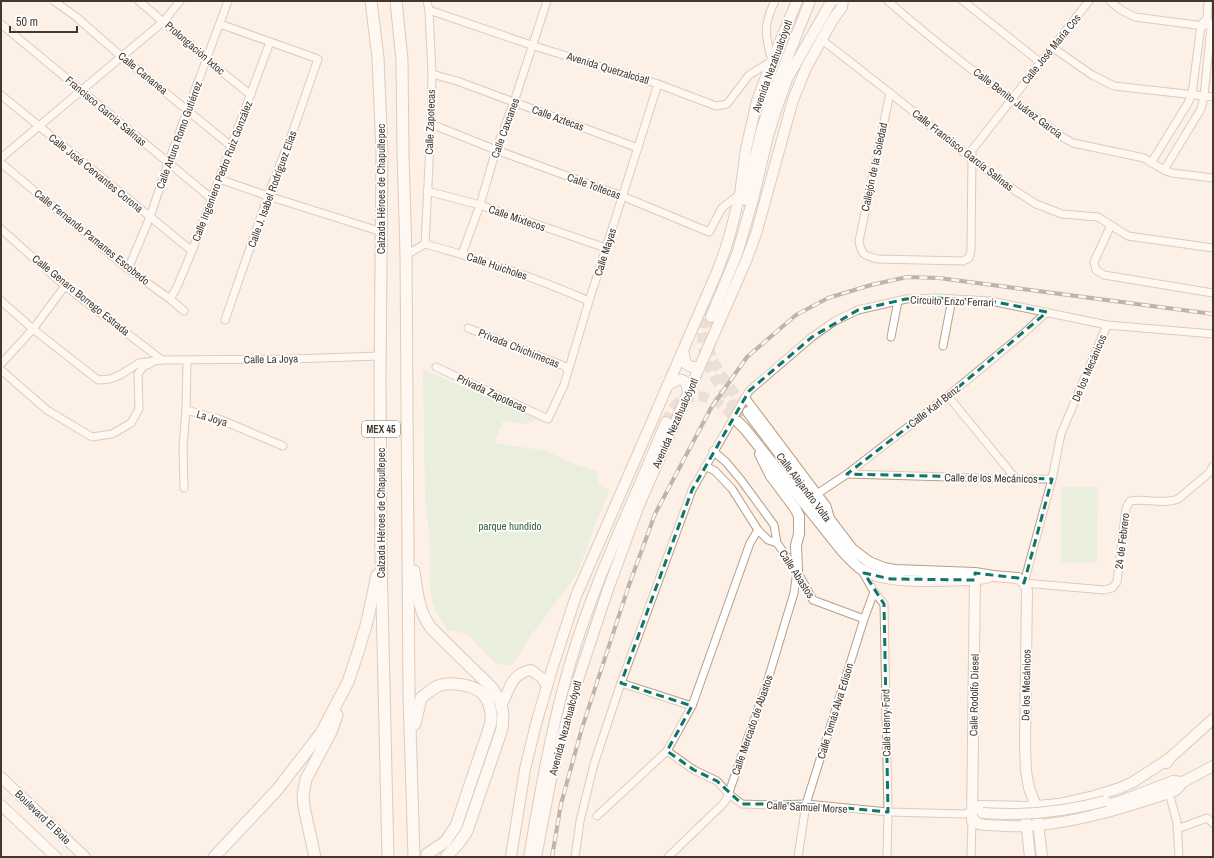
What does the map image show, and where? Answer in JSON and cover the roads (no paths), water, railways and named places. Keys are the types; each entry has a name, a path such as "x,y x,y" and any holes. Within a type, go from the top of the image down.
{"main road":[{"name":"Calzada Héroes de Chapultepec","path":"371,1 378,58 382,153 380,356 381,557 388,857"},
{"name":"Calzada Héroes de Chapultepec","path":"396,1 402,60 406,255 407,529 414,857"},
{"name":"Avenida Nezahualcóyotl","path":"511,857 525,770 546,686 576,596 722,257 730,234 740,194 747,142 757,101 797,1"},
{"name":"Avenida Nezahualcóyotl","path":"709,304 737,231 761,132 771,99 810,1"},
{"name":"Avenida Nezahualcóyotl","path":"711,317 737,254 772,123 787,79 818,22 833,1"},
{"name":"Avenida Nezahualcóyotl","path":"536,857 551,779 574,692 607,592 639,505 746,261 756,234 793,100 806,68 821,39 842,6 843,1"},
{"path":"683,350 686,364 692,367 700,367"},
{"path":"667,387 676,380 681,379 686,381 688,392"},
{"name":"Calle Alejandro Volta","path":"975,577 895,570 884,568 863,559 852,549 742,417 748,433 843,552 861,569 877,576 891,579 975,577 993,576 1018,578 1024,583"},
{"name":"Avenida Nezahualcóyotl","path":"528,857 548,752 569,667 580,632 609,558 666,422"},
{"path":"748,433 771,476 795,508 799,516 799,534 796,545 797,571"},
{"path":"407,529 418,598 425,619 430,628 492,688 500,701 504,719 502,729 467,831 446,857"},
{"path":"314,857 304,807 303,795 306,779 331,732 348,682 367,622 381,557"},
{"path":"861,569 863,559"},
{"name":"Calle Rodolfo Diesel","path":"974,816 975,577"},
{"name":"De los Mecánicos","path":"1024,583 1027,590 1025,746 1026,771 1031,806"},
{"path":"501,706 510,685 521,673 531,670 542,678 546,686"},
{"path":"214,857 277,790 316,740 348,682"},
{"path":"411,740 421,698 436,686 449,684 468,685 482,694 489,706 490,726 456,826 445,842 427,854"},
{"path":"1213,719 1170,758 1143,776 1120,788 1059,804 1031,806 980,806 974,816 979,824 1026,827 1061,822 1115,811 1166,789 1173,781 1183,782 1213,766"},
{"name":"Calle Samuel Morse","path":"974,816 1027,814 1079,808 1105,801 1141,785 1158,774 1170,758"},
{"name":"Boulevard El Bote","path":"1,776 85,857"},
{"name":"Calle Samuel Morse","path":"974,816 1028,818 1066,814 1166,789"},
{"path":"1059,804 1061,822"},
{"path":"1,805 56,857"},
{"path":"1031,806 1038,826 1042,857"},
{"path":"1030,857 1026,827 1031,806"}],"street":[{"name":"Calle Cananea","path":"54,1 75,16 122,57 231,146"},
{"name":"Prolongación Ixtoc","path":"140,1 207,60 251,95"},
{"path":"1,158 164,21 180,1"},
{"name":"Calle Arturo Romo Gutiérrez","path":"128,269 150,217 168,163 228,1"},
{"name":"Calle Zapotecas","path":"425,244 432,74 429,10 427,1"},
{"name":"Calle Caxcanes","path":"462,254 480,205 496,150 534,46 547,1"},
{"path":"772,61 766,38 766,30 770,11 775,1"},
{"name":"Calle Benito Juárez García","path":"888,1 906,18 1011,99 1072,143 1144,158 1172,173 1213,178"},
{"path":"963,1 1040,62"},
{"name":"Calle José María Cos","path":"971,252 972,150 1089,1"},
{"path":"1110,1 1121,10 1135,17 1212,27"},
{"path":"1164,170 1201,109 1204,96 1212,27 1207,18 1208,1"},
{"name":"Avenida Quetzalcóatl","path":"429,10 534,46 658,84 716,106 727,104 749,75 772,61"},
{"path":"1151,163 1192,94 1201,25 1207,18"},
{"name":"Francisco Garcia Salinas","path":"1,24 211,198"},
{"path":"220,24 270,42"},
{"name":"Calle Francisco García Salinas","path":"821,39 972,159 1002,182 1036,204 1062,214 1098,217 1128,236 1213,248"},
{"name":"Calle J. Isabel Rodríguez Elías","path":"225,320 318,59 270,42"},
{"name":"Calle Ingeniero Pedro Ruiz González","path":"170,298 177,288 192,251 270,42"},
{"path":"1052,47 1092,75 1114,86 1213,97"},
{"name":"Calle Aztecas","path":"432,74 456,81 638,148"},
{"name":"Calle Mayas","path":"548,419 564,385 589,300 658,84"},
{"name":"Callejón de la Soledad","path":"890,93 858,241 860,249 866,256 878,259 963,260 969,258 971,252"},
{"name":"Calle José Cervantes Corona","path":"1,95 192,251"},
{"name":"Calle Toltecas","path":"431,124 496,150 622,196 709,232 722,208 740,194"},
{"name":"Calle Fernando Pamanes Escobedo","path":"1,163 128,269 170,298 184,311"},
{"path":"219,179 382,232"},
{"name":"Calle Mixtecos","path":"427,191 480,205 606,248"},
{"path":"1111,225 1094,262 1096,270 1104,275 1213,293"},
{"name":"Calle Genaro Borrego Estrada","path":"1,229 65,286 162,360"},
{"path":"406,255 425,244"},
{"name":"Calle Huicholes","path":"425,244 462,254 589,300"},
{"path":"1,364 33,329 65,286"},
{"name":"Circuito Enzo Ferrari","path":"575,857 580,821 589,779 621,683 692,490 744,397 812,337 835,321 858,310 898,301 928,298 991,301 1107,325 1213,334"},
{"path":"944,346 952,299"},
{"path":"1,301 33,329 98,380 110,379 120,375 139,363 162,360"},
{"path":"891,337 898,301"},
{"name":"Calle Karl Benz","path":"817,494 847,474 948,396 1047,312"},
{"name":"De los Mecánicos","path":"1052,479 1061,434 1107,325"},
{"name":"Privada Chichimecas","path":"468,328 564,366 568,370"},
{"name":"Calle La Joya","path":"162,360 187,361 380,356"},
{"path":"1,370 47,410 92,437 112,434 131,423 139,409 138,374 144,366 162,360"},
{"name":"La Joya","path":"187,361 186,410 219,419 283,446"},
{"name":"Privada Zapotecas","path":"436,367 548,419"},
{"path":"948,396 1016,479"},
{"path":"744,397 827,506 833,526"},
{"path":"184,488 183,446 186,410"},
{"name":"Calle Abastos","path":"713,452 726,462 774,525 777,543 797,571 812,600 864,619"},
{"name":"Calle Abastos","path":"705,466 715,471 732,489 758,530 768,540 777,543"},
{"name":"24 de Febrero","path":"1117,582 1126,508 1130,501 1172,502 1178,499 1209,473 1213,466"},
{"name":"Calle de los Mecánicos","path":"847,474 1052,479 1024,583"},
{"path":"597,816 667,751 692,706 750,543 758,530"},
{"path":"861,569 874,592"},
{"name":"Calle Mercado de Abastos","path":"668,857 722,804 729,794 766,686 794,593 797,571"},
{"name":"Calle Alejandro Volta","path":"1024,583 1104,590 1112,588 1117,582"},
{"name":"Calle Tomás Alva Edison","path":"798,857 806,804 864,619 874,592"},
{"name":"Calle Henry Ford","path":"874,592 884,604 888,812 887,857"},
{"path":"621,683 692,706"},
{"name":"Calle Samuel Morse","path":"667,751 694,770 717,781 729,794 742,804 806,804 888,812 974,816"},
{"path":"1166,789 1177,822 1178,857"},
{"path":"971,857 974,816"},
{"path":"1178,829 1207,818 1213,823"}],"tunnel":[{"path":"709,304 704,322 702,338 703,352 714,377 741,417"},
{"path":"711,317 708,338 712,358 748,412"},
{"path":"666,422 678,402 696,396 709,398 715,401 736,420"}],"railway":[{"path":"552,857 561,804 582,728 628,588 655,514 711,408 747,357 796,315 828,298 871,285 907,277 939,278 1213,314"}],"park label":[{"name":"parque hundido","path":"510,526"}]}
